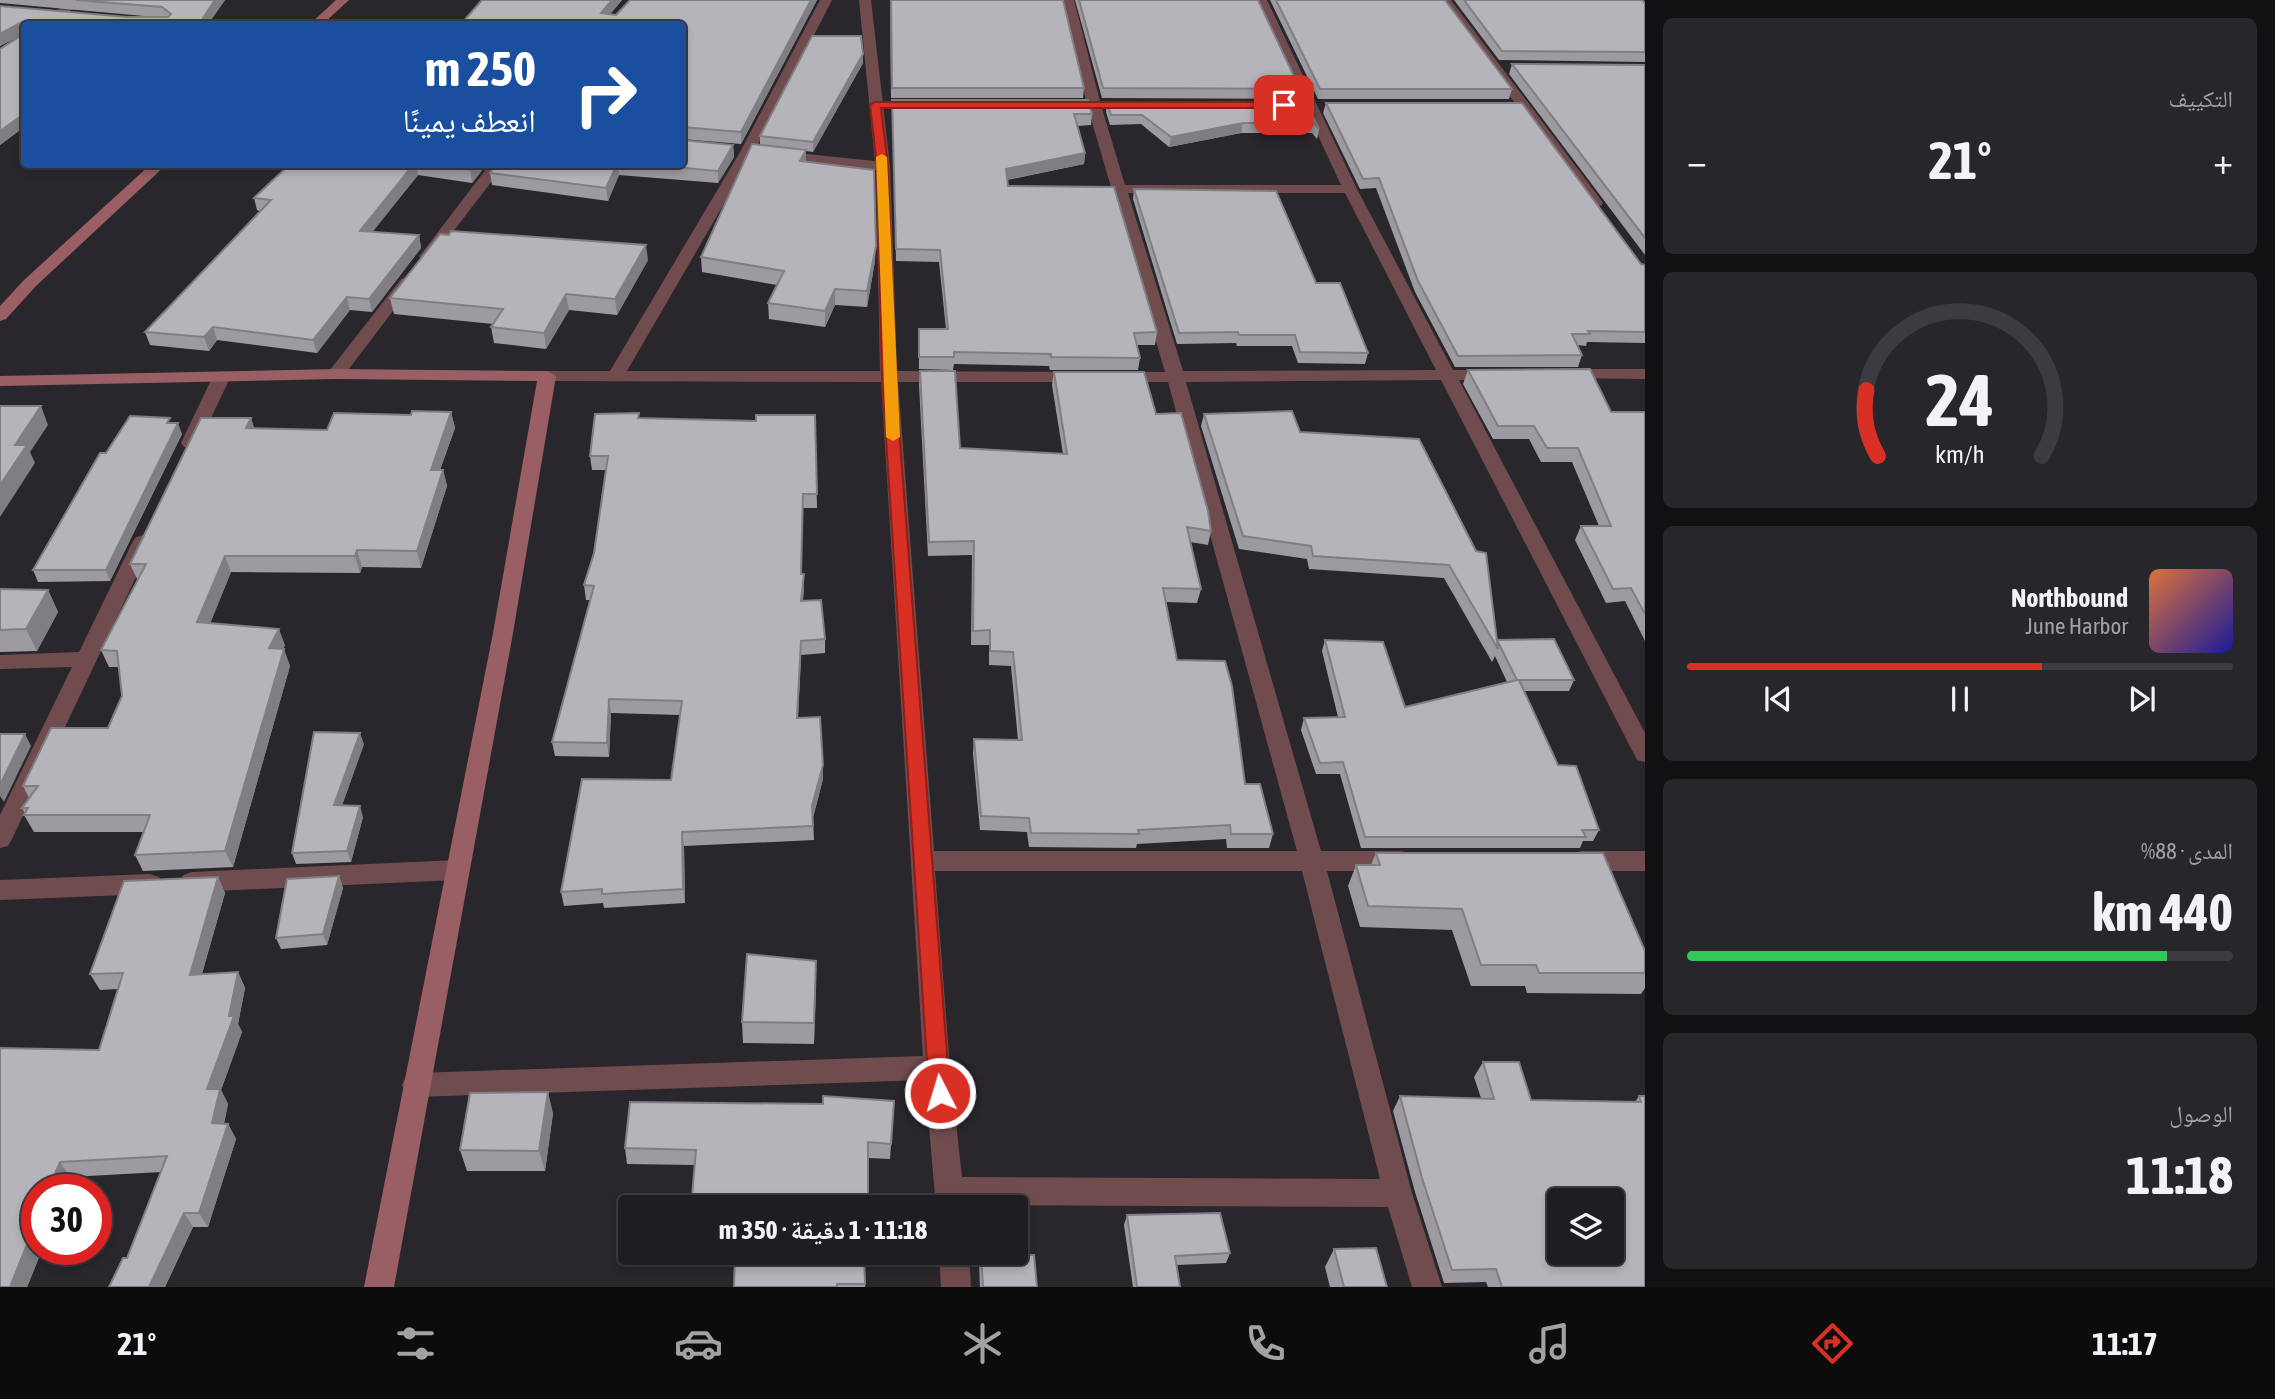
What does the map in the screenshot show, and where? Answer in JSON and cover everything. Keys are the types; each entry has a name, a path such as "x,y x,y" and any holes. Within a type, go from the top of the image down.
{"main road":[{"path":"320,21 344,0"},
{"path":"0,316 30,283 156,168"},
{"path":"0,381 336,374 547,376 503,633 379,1287"}],"street":[{"path":"49,21 80,0"},
{"path":"617,375 826,0"},
{"path":"865,0 882,105 888,377 937,1068 951,1195"},
{"path":"1068,0 1094,105 1177,378 1312,861 1398,1193 1426,1287"},
{"path":"1261,0 1350,188 1645,754"},
{"path":"1445,0 1503,68 1519,106 1605,215"},
{"path":"35,13 85,18"},
{"path":"741,151 883,166"},
{"path":"336,374 495,168"},
{"path":"1121,189 1350,188"},
{"path":"547,376 1177,378 1516,374"},
{"path":"1543,374 1645,374"},
{"path":"181,462 222,376"},
{"path":"0,839 152,523"},
{"path":"0,662 87,659"},
{"path":"924,861 1423,861"},
{"path":"1562,861 1645,861"},
{"path":"0,890 456,870"},
{"path":"416,1085 937,1068"},
{"path":"1028,1198 1398,1193"},
{"path":"955,1265 956,1287"}],"building":[{"path":"76,0 215,0 201,21 21,21 0,34 0,6 127,17 168,17 171,14 162,7"},
{"path":"482,0 612,0 601,13 616,15 630,0 811,0 741,132 686,127 686,21 464,21"},
{"path":"891,0 1063,0 1084,88 892,88"},
{"path":"1079,0 1258,0 1300,89 1103,88"},
{"path":"1276,0 1445,0 1512,89 1320,89"},
{"path":"1464,0 1642,0 1645,3 1645,52 1502,51"},
{"path":"21,36 21,116 0,131 0,49"},
{"path":"812,36 861,36 863,54 813,142 760,136"},
{"path":"1512,64 1645,65 1645,238"},
{"path":"892,100 1088,100 1092,114 1074,114 1085,153 1006,169 1008,186 1114,187 1157,332 1134,333 1140,358 954,352 954,357 919,357 919,329 948,329 940,250 896,249"},
{"path":"1107,102 1307,103 1319,129 1314,123 1243,123 1171,137 1142,115 1111,115"},
{"path":"1326,103 1522,103 1641,264 1645,265 1645,332 1588,331 1590,334 1572,334 1582,355 1458,356 1418,281 1379,178 1363,179"},
{"path":"686,140 733,145 718,171 684,168"},
{"path":"752,144 806,150 800,161 874,170 876,246 867,291 835,289 825,311 768,303 784,271 701,257"},
{"path":"286,168 411,168 360,231 419,235 369,299 347,297 313,340 213,327 204,337 145,332 271,200 254,198"},
{"path":"493,168 615,168 606,188 490,173"},
{"path":"1134,189 1276,191 1316,283 1340,283 1368,353 1300,352 1295,335 1179,333"},
{"path":"451,231 646,245 615,299 566,294 544,333 491,327 503,309 390,298 440,234 449,235"},
{"path":"1590,369 1611,412 1645,412 1645,614 1631,588 1613,589 1581,526 1611,526 1578,448 1547,448 1534,426 1498,426 1468,370"},
{"path":"920,371 955,371 960,448 1067,454 1054,372 1144,372 1156,414 1181,413 1211,531 1187,527 1201,589 1163,588 1177,660 1225,661 1232,686 1245,784 1260,784 1273,834 1231,834 1230,825 1138,830 1139,834 1031,833 1029,818 981,816 974,739 1022,740 1013,652 990,651 990,630 973,631 974,541 929,542"},
{"path":"0,406 41,406 15,445 27,445 0,485"},
{"path":"412,411 451,412 431,470 443,470 417,551 357,550 355,556 225,556 197,622 279,629 269,648 284,649 225,851 135,855 150,815 24,815 28,808 22,808 38,786 23,786 51,728 108,728 122,696 117,651 101,650 146,564 130,564 201,418 251,418 246,428 327,430 334,413 411,415"},
{"path":"1292,411 1300,432 1419,439 1476,551 1486,553 1498,649 1449,565 1313,556 1311,546 1243,536 1204,414"},
{"path":"639,413 638,418 756,421 756,415 815,415 817,494 803,494 801,574 804,574 801,601 821,600 825,639 801,641 797,718 820,717 823,765 812,806 813,826 682,832 683,889 602,894 602,889 561,892 582,779 671,780 682,701 609,699 607,743 552,742 594,586 584,585 594,553 608,456 590,456 595,414"},
{"path":"130,416 170,418 167,423 178,423 106,570 33,570 100,453 106,453"},
{"path":"0,589 48,590 26,629 0,630"},
{"path":"1554,639 1574,680 1519,680 1558,765 1576,766 1599,830 1582,830 1586,837 1365,837 1343,762 1320,763 1304,718 1345,717 1325,640 1383,642 1405,707 1517,680 1497,640"},
{"path":"314,732 360,733 334,805 360,806 347,851 292,853"},
{"path":"0,734 25,734 0,785"},
{"path":"1376,853 1603,853 1645,951 1645,973 1539,973 1536,965 1481,965 1462,909 1368,906 1356,865 1380,865"},
{"path":"339,876 323,934 276,938 287,879"},
{"path":"218,877 190,975 238,972 229,1016 234,1016 207,1089 220,1089 212,1123 228,1124 199,1213 184,1213 149,1287 109,1287 123,1258 127,1258 167,1156 60,1162 55,1174 21,1174 21,1259 10,1287 0,1287 0,1048 99,1050 123,973 90,974 124,881"},
{"path":"747,954 816,961 814,1023 742,1022"},
{"path":"1483,1062 1519,1062 1531,1100 1641,1102 1639,1096 1645,1096 1645,1287 1502,1287 1496,1269 1452,1270 1422,1178 1400,1096 1494,1099"},
{"path":"548,1092 539,1151 460,1150 470,1093"},
{"path":"823,1096 894,1101 891,1144 868,1142 868,1195 692,1195 696,1150 625,1148 630,1102 823,1104"},
{"path":"1220,1213 1230,1253 1175,1256 1180,1287 1137,1287 1127,1215"},
{"path":"1376,1248 1387,1287 1344,1287 1334,1249"},
{"path":"1028,1255 1034,1255 1037,1287 983,1287 982,1265 1028,1265"},
{"path":"735,1265 864,1265 865,1284 837,1284 837,1287 734,1287"}],"slow traffic":[{"path":"882,157 888,377 893,437"}],"route":[{"path":"940,1093 888,377 883,166 875,105 1284,105"}]}
